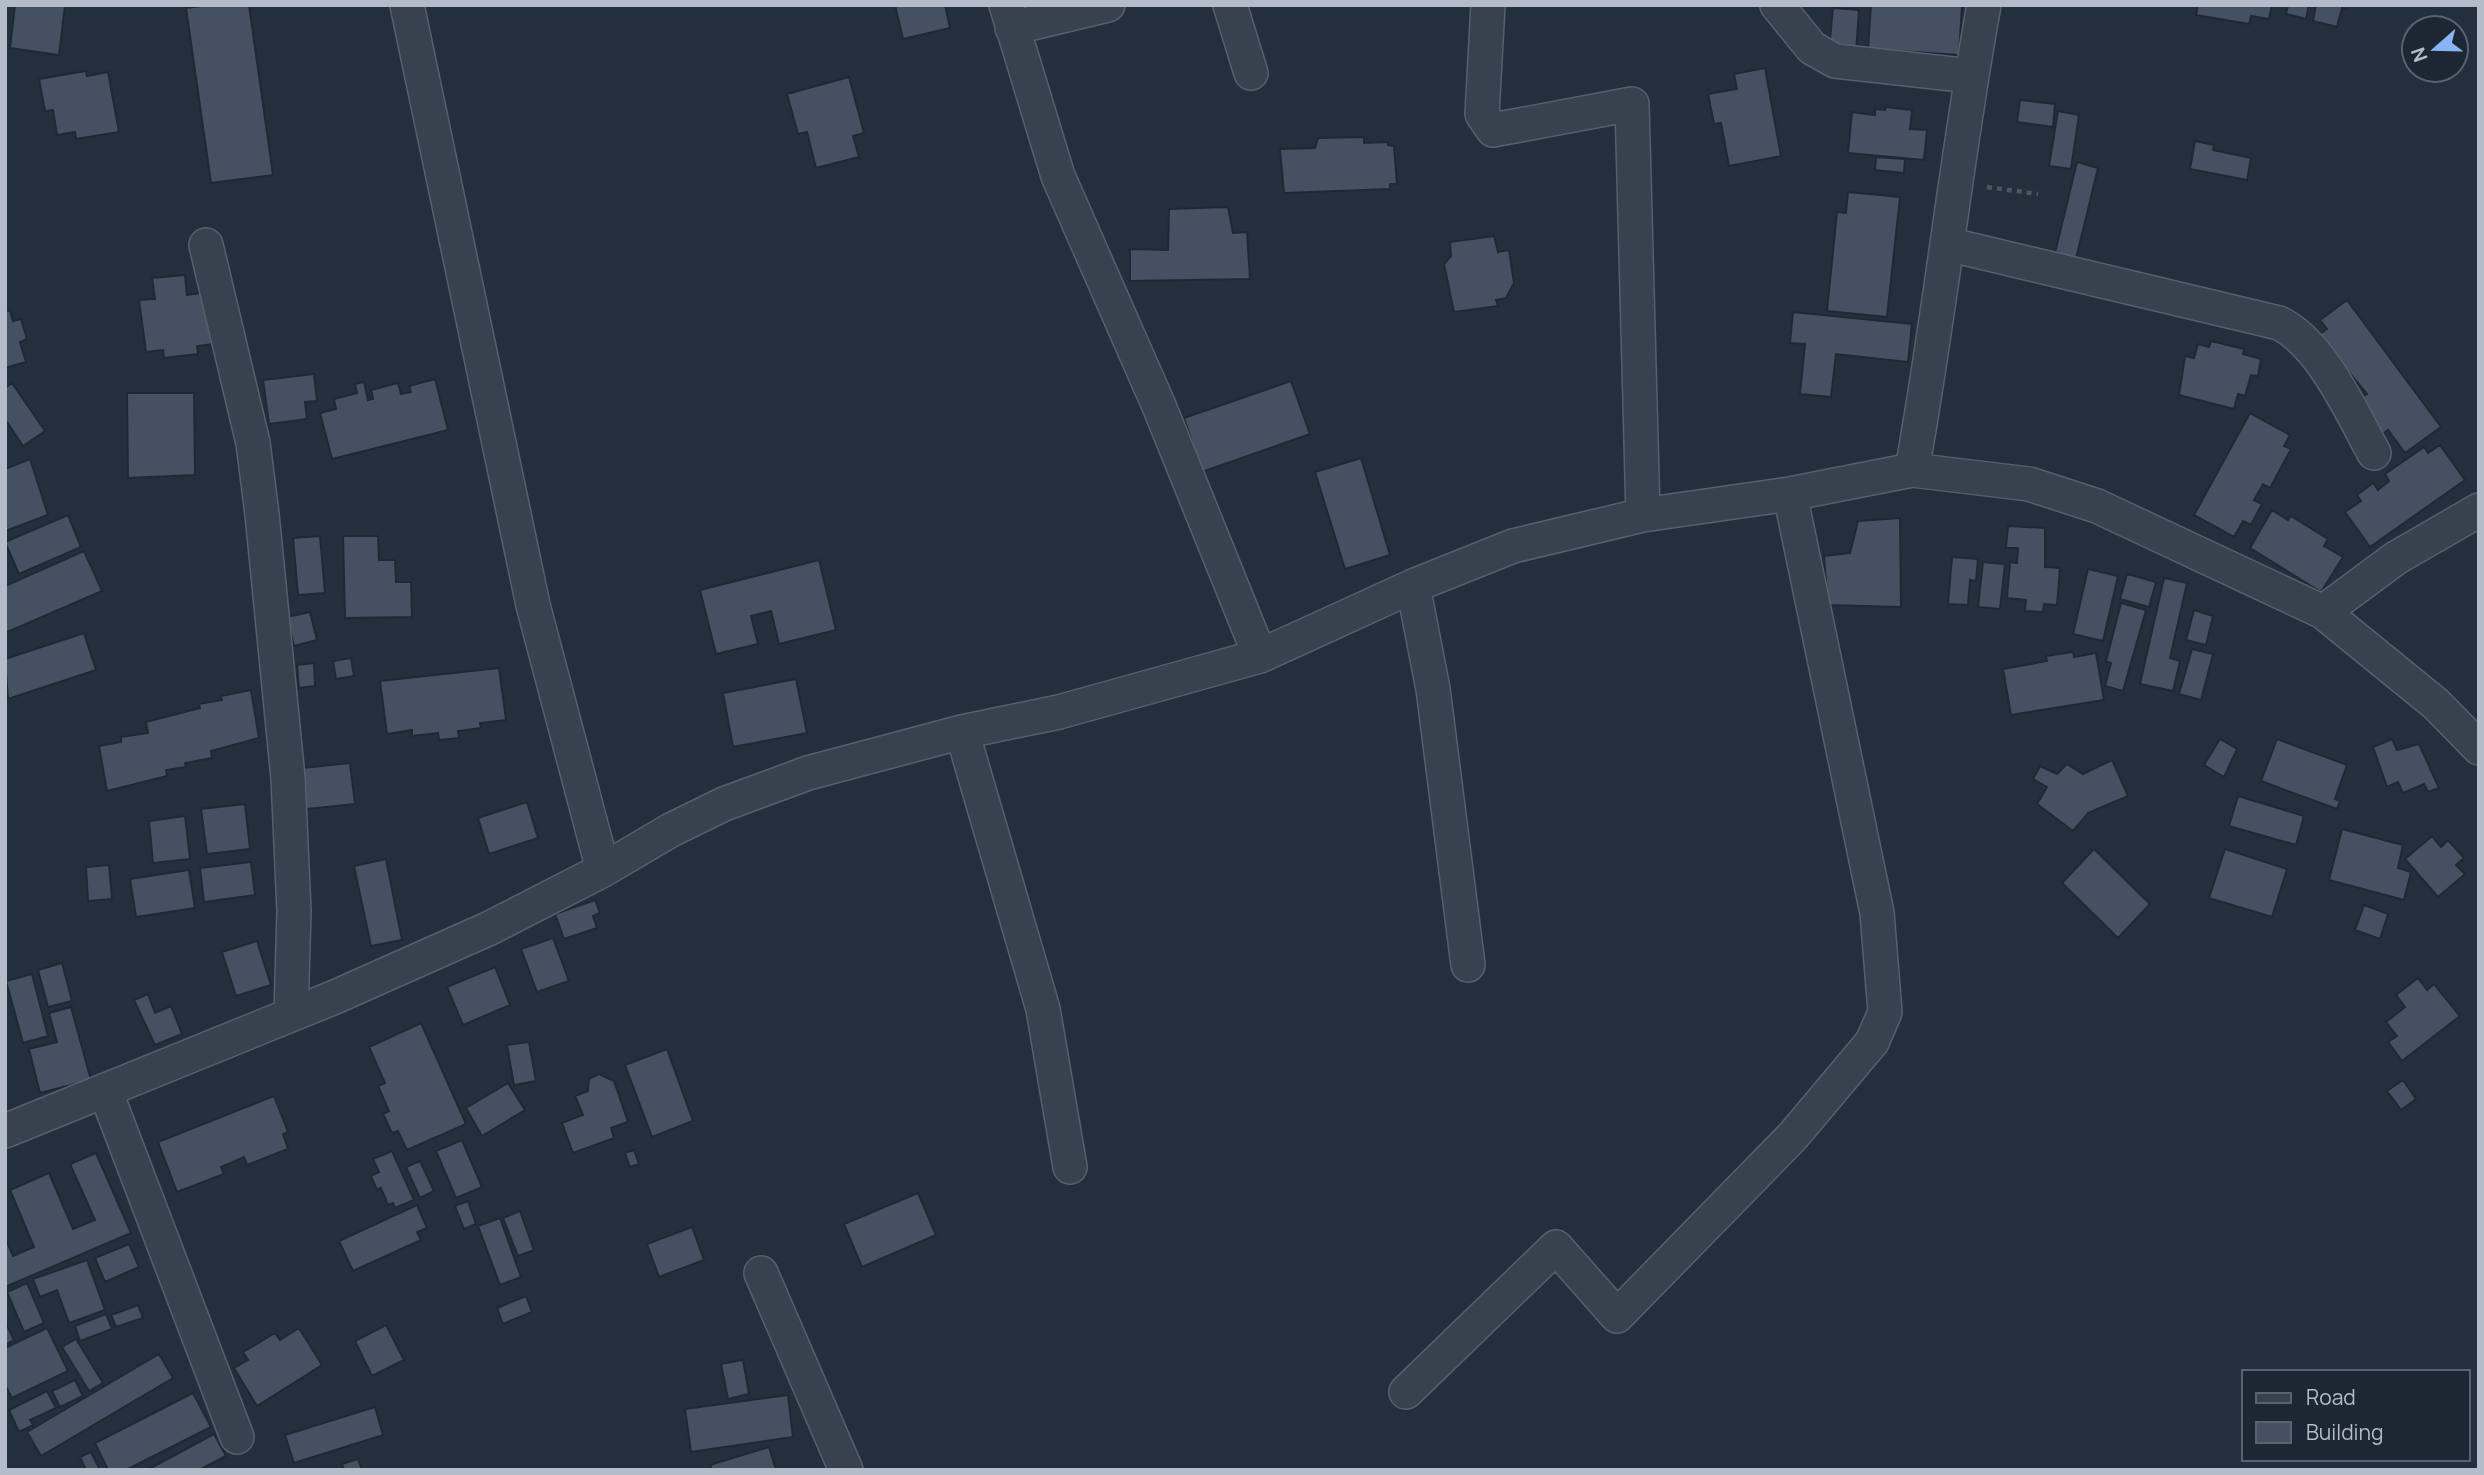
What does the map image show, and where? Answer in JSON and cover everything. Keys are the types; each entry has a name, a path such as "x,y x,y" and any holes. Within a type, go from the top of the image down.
{"street":[{"path":"407,5 533,605 603,870"},
{"path":"1108,5 1009,17 1058,176 1158,406 1260,656"},
{"path":"1230,5 1251,73"},
{"path":"1488,5 1482,114 1493,130 1632,104 1643,514"},
{"path":"1777,5 1812,48 1835,61 1969,85"},
{"path":"1912,470 1933,356 1969,85 1984,5"},
{"path":"1932,90 1969,85"},
{"path":"1947,244 2286,326 2293,330 2334,381 2374,453"},
{"path":"206,245 254,443 262,514 288,778 294,911 291,1014"},
{"path":"5,1131 291,1014 490,928 724,804 808,773 962,732 1059,712 1260,656 1413,586 1513,546 1643,514 1790,494 1912,470 2029,484 2098,506 2323,612 2436,704 2479,748"},
{"path":"1406,1392 1556,1247 1617,1316 1793,1136 1872,1042 1885,1012 1877,913 1790,494"},
{"path":"2323,612 2396,558 2479,510"},
{"path":"1413,586 1433,689 1468,965"},
{"path":"962,732 1043,1009 1070,1167"},
{"path":"105,1090 237,1437"},
{"path":"761,1273 846,1470"}],"path":[{"path":"1955,182 2038,194"}],"building":[{"path":"15,5 65,5 59,55 10,48"},
{"path":"249,5 273,175 211,183 186,8"},
{"path":"895,5 945,5 950,28 903,39"},
{"path":"1871,5 1962,5 1959,55 1868,49"},
{"path":"2198,5 2272,5 2269,19 2251,16 2249,24 2196,15"},
{"path":"2288,5 2309,5 2306,19 2286,14"},
{"path":"2316,5 2346,5 2346,9 2342,8 2337,27 2313,21"},
{"path":"1833,8 1859,10 1856,52 1829,50"},
{"path":"1765,68 1781,156 1729,166 1721,123 1714,124 1708,94 1737,89 1734,74"},
{"path":"86,71 87,76 108,72 119,132 76,139 75,132 57,135 53,110 45,111 39,79"},
{"path":"849,77 864,133 853,136 859,157 816,168 807,132 798,134 787,94"},
{"path":"2020,100 2055,104 2053,127 2017,122"},
{"path":"1885,107 1912,110 1910,129 1927,130 1924,160 1848,153 1852,112 1875,115 1875,109 1885,110"},
{"path":"2058,111 2079,115 2071,169 2049,166"},
{"path":"1364,137 1364,143 1388,142 1388,145 1394,146 1397,184 1390,184 1390,189 1284,193 1280,149 1315,148 1318,138"},
{"path":"2195,141 2214,145 2213,150 2251,158 2247,180 2190,169"},
{"path":"1876,157 1905,159 1904,173 1875,170"},
{"path":"2077,162 2098,168 2075,263 2054,257"},
{"path":"1848,192 1900,197 1887,317 1827,311 1837,212 1846,213"},
{"path":"1228,207 1233,233 1247,232 1250,279 1130,281 1130,249 1168,250 1169,209"},
{"path":"1494,236 1498,252 1509,250 1514,283 1506,298 1496,300 1498,306 1454,312 1444,264 1451,256 1450,242"},
{"path":"185,275 187,295 206,292 213,344 197,346 198,354 164,358 163,350 146,352 139,300 155,299 152,278"},
{"path":"2347,300 2441,427 2405,453 2388,430 2382,435 2357,400 2367,394 2318,335 2327,329 2320,320"},
{"path":"10,310 13,321 21,319 27,339 20,342 26,362 5,368 5,312"},
{"path":"1793,312 1912,324 1908,362 1836,354 1831,397 1800,394 1805,344 1790,343"},
{"path":"2211,341 2244,349 2243,354 2261,359 2258,376 2251,375 2245,396 2238,394 2234,409 2179,395 2185,356 2194,358 2198,344 2209,347"},
{"path":"314,374 317,401 305,402 307,419 269,424 263,380"},
{"path":"435,379 448,430 332,459 320,413 336,409 334,399 357,393 355,384 364,382 368,400 373,399 371,390 398,383 401,394 411,392 409,386"},
{"path":"1291,381 1310,434 1202,472 1184,418"},
{"path":"12,383 45,431 23,446 5,419 5,388"},
{"path":"127,393 194,393 195,475 128,478"},
{"path":"2250,413 2290,435 2284,446 2291,449 2270,488 2263,484 2254,500 2262,504 2251,525 2243,521 2234,537 2194,515"},
{"path":"2440,445 2465,480 2370,547 2345,512 2361,501 2357,495 2373,483 2378,490 2389,481 2385,474 2424,447 2428,453"},
{"path":"1361,458 1390,555 1345,569 1315,472"},
{"path":"30,459 48,515 5,531 5,469"},
{"path":"2272,510 2288,520 2291,516 2328,539 2324,546 2343,557 2321,592 2250,548"},
{"path":"68,515 81,547 19,574 5,542"},
{"path":"1900,518 1901,607 1828,605 1824,556 1850,553 1858,521"},
{"path":"2008,526 2045,528 2045,567 2060,568 2057,605 2044,604 2043,612 2025,611 2026,600 2007,598 2010,562 2017,563 2018,548 2006,548"},
{"path":"320,536 325,593 298,595 293,538"},
{"path":"343,536 378,536 379,560 395,560 396,582 411,582 412,617 345,618"},
{"path":"84,551 102,591 5,633 5,586"},
{"path":"1952,557 1978,559 1976,581 1970,580 1968,605 1948,604"},
{"path":"819,560 836,630 779,644 771,611 751,616 758,644 716,654 700,590"},
{"path":"1983,562 2005,564 2000,609 1978,607"},
{"path":"2088,569 2118,576 2103,641 2073,634"},
{"path":"2127,574 2156,582 2149,607 2120,599"},
{"path":"2164,578 2187,583 2170,658 2180,661 2173,691 2140,684"},
{"path":"2121,603 2146,610 2123,691 2105,686 2111,663 2106,661"},
{"path":"2194,610 2213,616 2206,645 2186,640"},
{"path":"310,612 317,640 294,646 287,617"},
{"path":"84,633 96,670 8,699 5,659"},
{"path":"2192,649 2213,654 2201,700 2179,694"},
{"path":"2073,652 2074,657 2096,653 2104,700 2011,715 2003,669 2047,661 2046,656"},
{"path":"351,658 354,676 336,679 333,661"},
{"path":"314,663 315,686 299,688 297,665"},
{"path":"499,668 506,720 480,723 481,728 458,731 459,738 439,740 438,733 412,736 412,730 387,734 380,681"},
{"path":"796,679 807,733 733,747 723,693"},
{"path":"251,690 259,738 211,751 212,758 185,763 186,767 166,770 167,776 107,791 99,746 121,742 121,737 148,733 146,722 200,708 199,704 222,700 221,696"},
{"path":"2220,739 2237,749 2224,777 2204,765"},
{"path":"2277,739 2347,765 2335,799 2340,801 2337,809 2261,781"},
{"path":"2392,739 2397,750 2419,744 2439,788 2428,792 2424,784 2403,793 2398,782 2387,787 2373,747"},
{"path":"2112,760 2128,796 2088,813 2073,831 2037,804 2047,787 2033,779 2040,766 2057,774 2067,764 2083,774"},
{"path":"350,763 355,804 297,810 293,769"},
{"path":"2238,796 2304,816 2296,845 2229,826"},
{"path":"527,802 538,838 489,854 478,818"},
{"path":"245,804 250,849 207,854 201,809"},
{"path":"185,816 190,859 153,863 149,821"},
{"path":"2342,829 2403,845 2398,868 2411,872 2404,900 2329,880"},
{"path":"2432,836 2441,847 2448,840 2464,858 2456,865 2465,874 2438,897 2405,859"},
{"path":"2094,849 2150,904 2118,938 2062,883"},
{"path":"2225,849 2287,869 2272,917 2209,898"},
{"path":"386,859 402,940 371,946 354,866"},
{"path":"251,862 255,895 204,902 200,868"},
{"path":"109,865 112,899 88,901 86,867"},
{"path":"189,870 195,908 136,917 130,879"},
{"path":"595,900 600,913 593,916 597,928 564,939 555,914"},
{"path":"2364,905 2388,914 2380,939 2355,930"},
{"path":"553,938 569,981 537,992 521,949"},
{"path":"257,941 271,985 236,996 222,952"},
{"path":"62,963 72,1001 48,1007 38,970"},
{"path":"495,967 510,1005 463,1025 447,987"},
{"path":"32,974 48,1036 23,1043 6,981"},
{"path":"2418,978 2427,990 2434,984 2460,1016 2402,1061 2388,1042 2397,1036 2386,1022 2405,1007 2396,995"},
{"path":"148,994 155,1013 171,1006 182,1034 155,1045 134,1000"},
{"path":"71,1007 91,1080 40,1093 29,1049 57,1042 49,1013"},
{"path":"421,1023 466,1124 407,1150 398,1131 392,1133 383,1114 389,1111 378,1086 385,1083 369,1047"},
{"path":"529,1042 536,1081 514,1085 507,1045"},
{"path":"667,1049 693,1121 652,1137 625,1065"},
{"path":"599,1074 614,1081 628,1122 611,1128 614,1138 573,1153 562,1123 583,1115 575,1096 588,1091 589,1079"},
{"path":"2403,1080 2416,1099 2401,1110 2387,1091"},
{"path":"508,1083 525,1110 482,1136 466,1108"},
{"path":"274,1096 288,1132 283,1134 288,1149 247,1165 244,1157 221,1167 224,1174 177,1192 158,1142"},
{"path":"462,1140 482,1187 456,1198 436,1151"},
{"path":"634,1150 639,1164 630,1167 625,1153"},
{"path":"392,1151 414,1200 395,1208 393,1203 388,1205 381,1188 377,1190 371,1176 379,1172 373,1159"},
{"path":"96,1153 131,1233 5,1287 5,1237 13,1256 34,1247 10,1190 49,1173 73,1229 95,1220 70,1164"},
{"path":"420,1161 434,1191 420,1198 406,1167"},
{"path":"918,1193 936,1235 862,1267 844,1224"},
{"path":"468,1201 476,1224 464,1229 455,1206"},
{"path":"417,1205 427,1228 417,1232 421,1240 353,1271 339,1241"},
{"path":"520,1211 534,1250 518,1256 503,1218"},
{"path":"500,1218 521,1277 500,1285 478,1226"},
{"path":"692,1227 704,1260 659,1277 647,1244"},
{"path":"129,1244 139,1267 105,1282 95,1258"},
{"path":"87,1260 105,1310 69,1323 57,1290 40,1297 33,1279"},
{"path":"27,1283 44,1323 24,1332 7,1292"},
{"path":"526,1296 532,1312 503,1324 497,1308"},
{"path":"138,1305 143,1318 116,1327 111,1315"},
{"path":"106,1314 112,1329 80,1341 75,1326"},
{"path":"5,1321 14,1340 5,1345"},
{"path":"386,1325 404,1360 372,1376 355,1341"},
{"path":"47,1328 68,1371 12,1398 5,1385 5,1348"},
{"path":"299,1328 322,1365 257,1406 234,1368 248,1360 243,1352 275,1333 280,1340"},
{"path":"76,1339 103,1383 89,1391 62,1347"},
{"path":"159,1354 173,1378 41,1456 27,1432"},
{"path":"743,1360 749,1394 728,1399 721,1364"},
{"path":"75,1380 83,1396 60,1407 52,1391"},
{"path":"47,1391 56,1408 30,1420 33,1425 19,1432 9,1410"},
{"path":"193,1393 211,1427 126,1470 108,1470 95,1443"},
{"path":"788,1395 793,1437 691,1452 685,1409"},
{"path":"375,1407 383,1435 294,1463 285,1435"},
{"path":"214,1434 226,1456 199,1470 147,1470"},
{"path":"769,1447 776,1470 712,1470 710,1465"},
{"path":"91,1452 100,1470 86,1470 80,1457"},
{"path":"358,1459 362,1470 344,1470 342,1464"}]}
